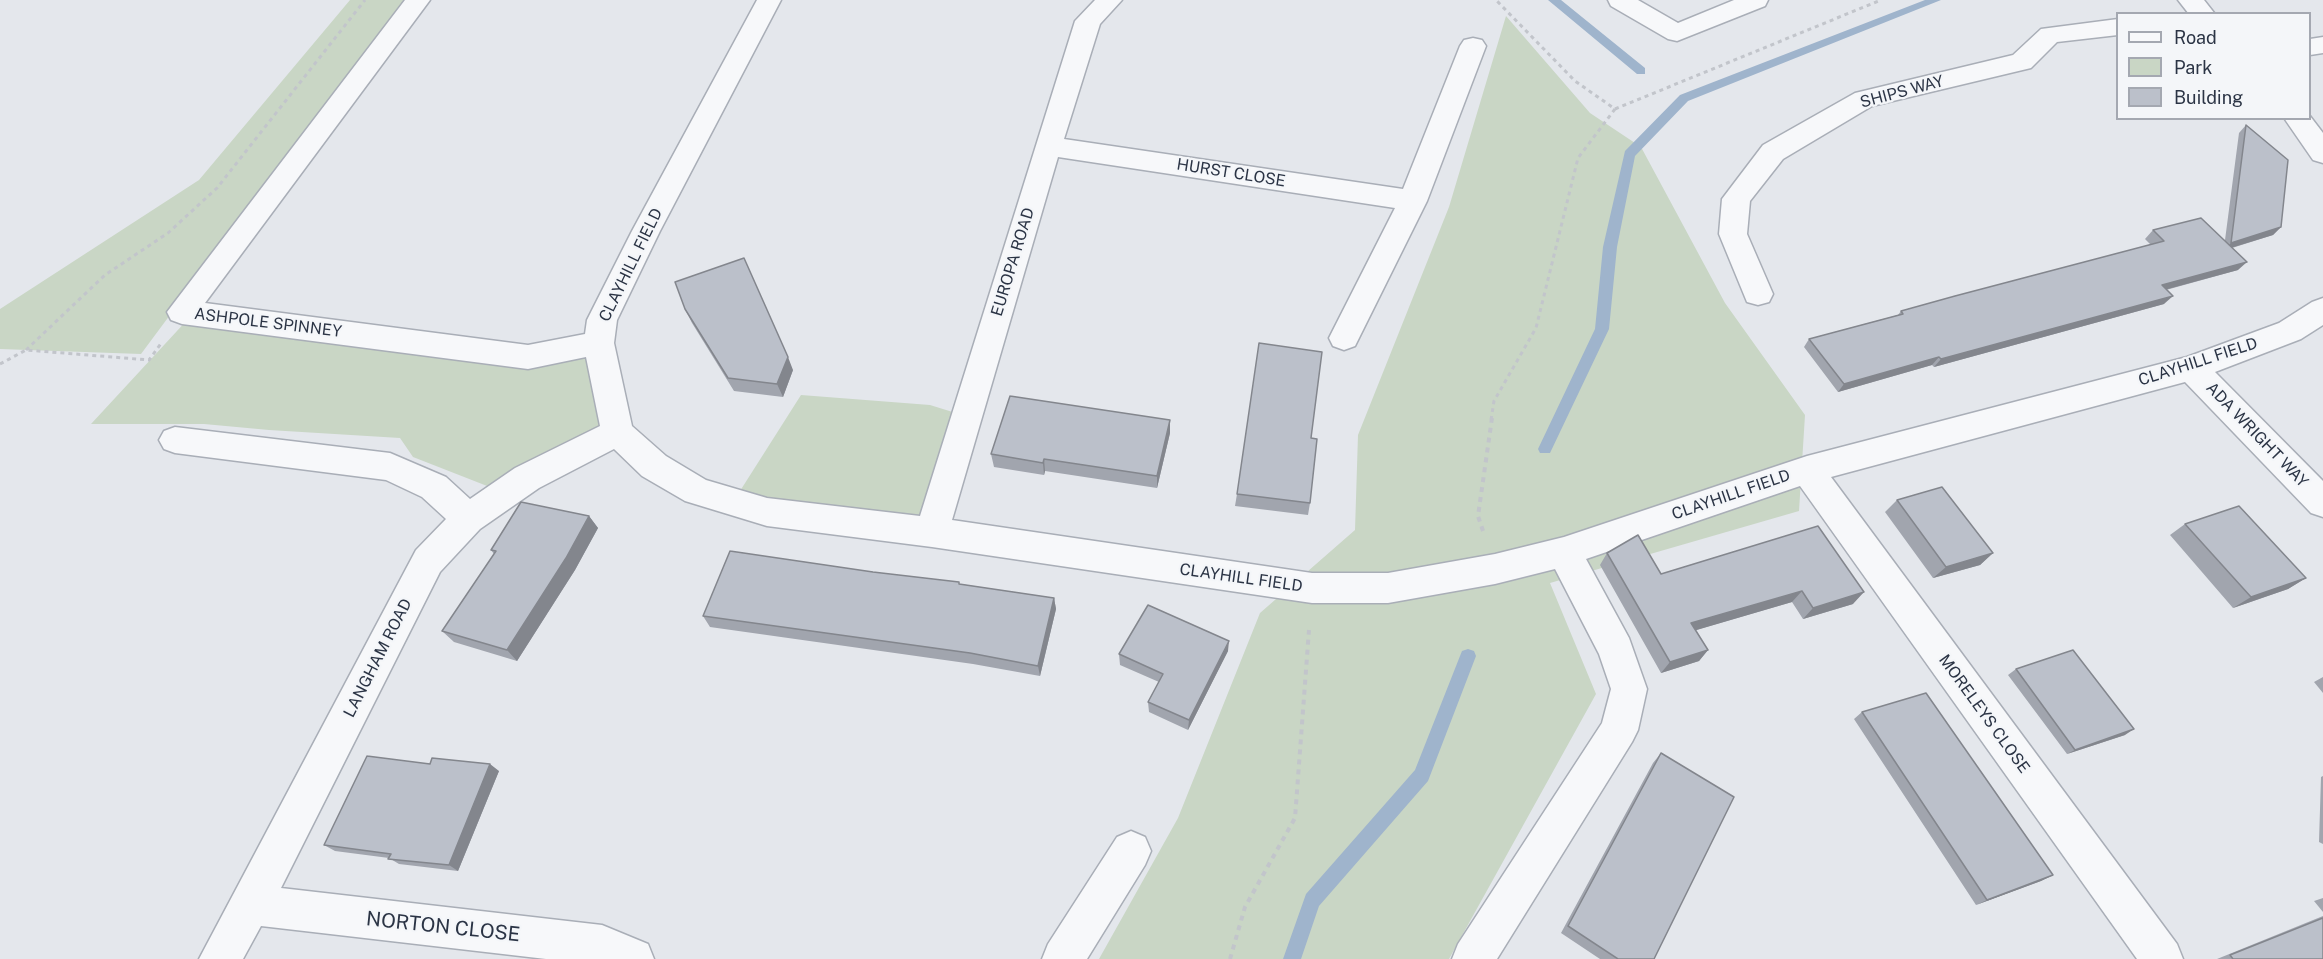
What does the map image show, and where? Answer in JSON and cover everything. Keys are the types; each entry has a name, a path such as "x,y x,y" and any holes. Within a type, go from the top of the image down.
{"street":[{"name":"ASHPOLE SPINNEY","path":"418,0 182,312 528,357 598,343"},
{"name":"CLAYHILL FIELD","path":"769,0 636,251 602,320 598,343 617,432 654,466 697,491 767,512 932,532 1312,588 1388,588 1495,569 1564,552 1807,470 2191,368 2290,331 2323,310"},
{"name":"EUROPA ROAD","path":"932,532 1088,21 1110,0"},
{"path":"1620,0 1677,33 1756,0"},
{"path":"2190,0 2201,12"},
{"name":"SHIPS WAY","path":"1758,294 1733,234 1736,200 1773,152 1864,99 2022,62 2050,35 2116,27"},
{"path":"1344,338 1413,201 1473,46"},
{"path":"2298,120 2323,153"},
{"name":"HURST CLOSE","path":"1048,146 1413,201"},
{"name":"ADA WRIGHT WAY","path":"2191,368 2323,503"},
{"name":"LANGHAM ROAD","path":"220,959 251,905 428,561 468,519 527,478 617,432"},
{"path":"176,440 390,467 434,487 468,519"},
{"name":"MORELEYS CLOSE","path":"1807,470 2162,959"},
{"path":"1473,959 1619,730 1629,689 1616,650 1564,552"},
{"path":"1063,959 1131,851"},
{"name":"NORTON CLOSE","path":"251,905 602,945 633,959"}],"path":[{"path":"0,364 26,350 105,275 168,233 217,188 364,0"},
{"path":"1496,0 1575,81 1615,109"},
{"path":"1495,569 1478,516 1494,401 1536,328 1578,158 1615,109 1881,0"},
{"path":"26,350 149,360 182,312"},
{"path":"1230,959 1245,907 1295,818 1312,588"}],"green space":[{"path":"350,0 404,0 141,354 0,349 0,309 199,180"},
{"path":"1506,16 1590,113 1641,147 1725,303 1805,415 1799,511 1550,583 1596,694 1449,959 1099,959 1178,818 1260,613 1355,530 1358,435 1449,207"},
{"path":"189,318 528,357 599,343 617,432 505,493 413,457 400,438 204,424 91,424"},
{"path":"801,395 930,405 959,414 934,524 733,502"}],"building":[{"path":"2246,125 2288,160 2281,227 2231,243"},
{"path":"2201,218 2247,262 2162,285 2173,296 1844,384 1809,339 1903,314 1901,311 1955,296 2164,241 2153,230"},
{"path":"744,258 788,357 777,384 728,378 685,309 675,282"},
{"path":"1259,343 1322,352 1311,438 1317,439 1310,503 1237,494"},
{"path":"1010,396 1170,420 1157,476 1044,459 1043,463 991,454"},
{"path":"1942,487 1993,553 1946,567 1897,500"},
{"path":"521,502 589,516 566,558 507,650 442,631 496,551 491,550"},
{"path":"2239,506 2306,578 2251,597 2185,524"},
{"path":"1818,526 1864,592 1813,608 1802,591 1691,623 1708,650 1670,662 1607,553 1638,535 1661,574"},
{"path":"730,551 959,582 959,584 1054,598 1038,666 970,653 703,616"},
{"path":"1148,605 1229,641 1189,720 1148,702 1163,674 1119,654"},
{"path":"2073,650 2134,729 2075,750 2016,669"},
{"path":"1926,693 2053,875 1987,900 1862,712"},
{"path":"1661,753 1734,797 1654,959 1618,959 1568,926"},
{"path":"367,756 430,764 432,758 490,764 449,865 388,859 391,854 324,845"},
{"path":"2323,918 2323,959 2233,959 2230,955"}],"waterway":[{"path":"1554,0 1641,71"},
{"path":"1545,449 1602,329 1610,247 1629,154 1684,98 1935,0"},
{"path":"1292,959 1312,900 1422,775 1468,656"}]}
